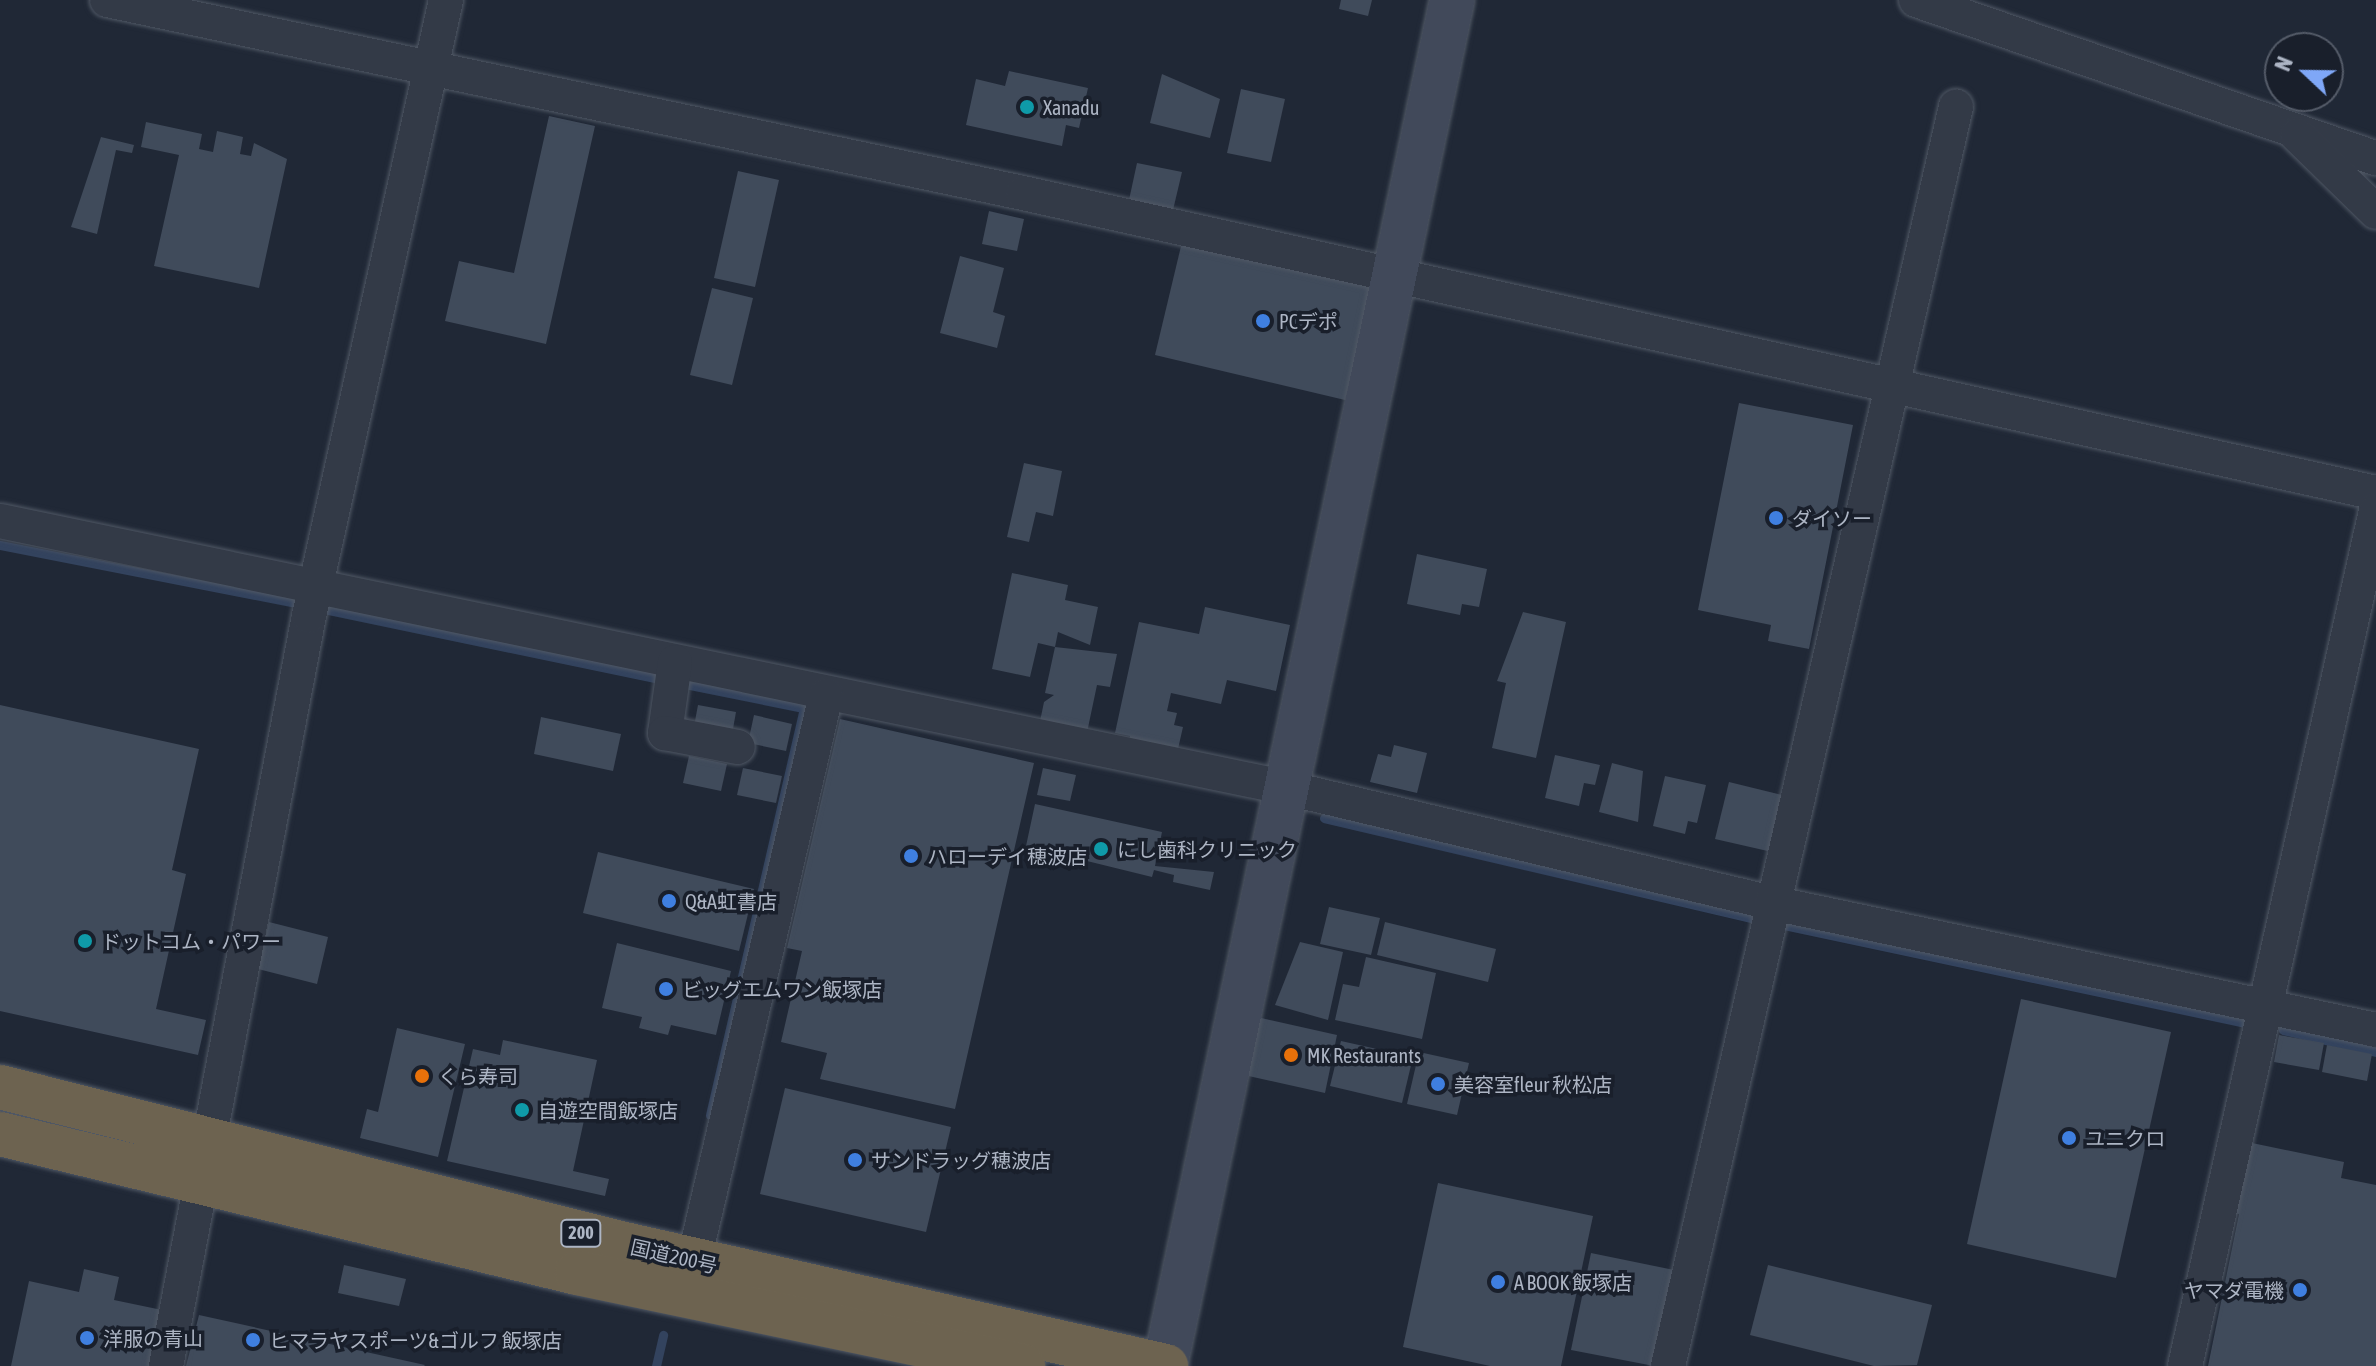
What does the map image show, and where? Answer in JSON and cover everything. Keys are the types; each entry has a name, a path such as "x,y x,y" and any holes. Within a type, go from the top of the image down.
{"highway":[{"name":"国道200号","path":"0,1087 209,1135 694,1260 1165,1366"},
{"name":"国道200号","path":"0,1134 202,1179 577,1273 1023,1366"}],"street":[{"path":"107,0 429,73 950,177 1393,278 2376,493"},
{"path":"166,1366 312,600 446,0"},
{"path":"1165,1366 1283,787 1452,0"},
{"path":"1916,0 2376,158"},
{"path":"1668,1366 1888,387 1956,106"},
{"path":"2291,129 2376,212"},
{"path":"2185,1366 2262,1004 2376,511"},
{"path":"0,521 312,600 673,677 826,695 1283,787 1772,903 2376,1030"},
{"path":"673,677 665,733 738,747"},
{"path":"694,1260 826,695"}],"building":[{"path":"1341,0 1372,0 1368,16 1339,9"},
{"name":"Xanadu","path":"1009,71 1088,88 1079,128 1066,125 1062,146 966,125 976,79 1005,86"},
{"path":"1162,74 1220,99 1210,138 1150,123"},
{"path":"1241,89 1285,99 1271,162 1227,153"},
{"path":"549,116 595,126 546,344 445,321 459,261 514,273"},
{"path":"146,122 202,134 199,149 213,152 217,131 243,137 240,154 251,156 254,143 287,159 259,288 154,266 179,155 141,147"},
{"path":"101,137 134,145 132,153 116,150 97,234 71,227"},
{"path":"1137,163 1182,172 1173,210 1129,200"},
{"path":"738,171 779,180 755,287 714,278"},
{"path":"989,211 1024,219 1017,251 982,244"},
{"name":"PCデポ","path":"1182,242 1372,287 1345,400 1155,355"},
{"path":"960,256 1004,268 993,312 1005,316 997,348 940,333"},
{"path":"712,288 753,298 732,385 690,375"},
{"name":"ダイソー","path":"1739,403 1853,425 1809,649 1768,641 1771,625 1698,610"},
{"path":"1024,463 1062,471 1053,516 1036,512 1029,542 1007,537"},
{"path":"1417,554 1487,569 1479,607 1462,604 1460,615 1407,604"},
{"path":"1012,573 1068,585 1065,600 1098,607 1090,645 1058,632 1055,647 1038,643 1030,677 992,669"},
{"path":"1205,607 1290,625 1276,691 1227,680 1221,704 1171,693 1167,711 1177,713 1174,725 1183,727 1175,762 1127,751 1130,736 1115,733 1139,622 1199,634"},
{"path":"1523,612 1566,622 1536,758 1492,748 1506,683 1497,681"},
{"path":"1055,647 1117,654 1110,687 1097,685 1085,742 1038,731 1044,702 1054,695 1045,693"},
{"name":"ドットコム・パワー","path":"0,705 199,749 172,870 186,874 156,1009 206,1020 198,1055 0,1011"},
{"path":"698,705 736,712 731,740 693,732"},
{"path":"754,715 792,724 786,751 748,743"},
{"path":"541,717 621,734 613,771 534,754"},
{"name":"ハローデイ穂波店","path":"840,719 1034,763 955,1109 820,1079 827,1053 781,1042 802,951 787,948"},
{"path":"1394,745 1427,753 1417,793 1370,782 1378,754 1391,757"},
{"path":"1555,755 1600,765 1595,785 1584,783 1579,806 1545,798"},
{"path":"689,756 727,764 721,791 683,783"},
{"path":"1612,763 1643,771 1638,822 1599,812"},
{"path":"743,768 782,776 776,803 737,795"},
{"path":"1043,768 1076,775 1070,801 1037,795"},
{"path":"1665,776 1706,785 1697,823 1688,821 1685,834 1653,826"},
{"path":"1729,782 1786,796 1772,852 1715,839"},
{"name":"にし歯科クリニック","path":"1035,804 1162,832 1155,866 1214,872 1210,890 1173,882 1174,875 1154,870 1152,877 1026,846"},
{"name":"Q&A虹書店","path":"598,852 754,889 739,951 583,913"},
{"path":"1329,907 1380,918 1371,955 1320,944"},
{"path":"269,922 328,937 317,984 258,969"},
{"path":"1385,922 1496,949 1488,982 1377,955"},
{"path":"1300,942 1343,952 1328,1020 1275,1005"},
{"name":"ビッグエムワン飯塚店","path":"617,943 731,971 716,1035 671,1025 668,1035 639,1028 642,1017 602,1008"},
{"path":"1366,957 1436,973 1422,1039 1335,1020 1343,984 1359,987"},
{"name":"ユニクロ","path":"2021,999 2171,1032 2116,1278 1967,1244"},
{"name":"MK Restaurants","path":"1257,1017 1337,1035 1325,1093 1244,1075"},
{"name":"くら寿司","path":"397,1028 465,1044 438,1157 360,1138 367,1109 378,1112"},
{"path":"2279,1035 2324,1043 2319,1070 2274,1062"},
{"name":"自遊空間飯塚店","path":"503,1040 597,1060 573,1171 609,1179 605,1196 447,1161 473,1049 500,1055"},
{"path":"1341,1041 1413,1057 1402,1103 1330,1086"},
{"path":"2327,1045 2372,1054 2367,1081 2322,1072"},
{"name":"美容室fleur 秋松店","path":"1419,1052 1469,1063 1457,1115 1407,1104"},
{"name":"サンドラッグ穂波店","path":"785,1088 951,1127 926,1232 760,1194"},
{"name":"ヤマダ電機","path":"2252,1143 2344,1162 2341,1178 2376,1185 2376,1366 2208,1366 2239,1214 2224,1211"},
{"name":"A BOOK 飯塚店","path":"1438,1183 1593,1216 1561,1366 1490,1366 1403,1347"},
{"path":"1591,1253 1674,1270 1654,1366 1571,1350"},
{"path":"344,1265 406,1279 399,1306 338,1293"},
{"path":"1768,1265 1932,1305 1917,1365 1874,1366 1750,1335"},
{"name":"洋服の青山","path":"84,1269 119,1277 114,1300 162,1310 150,1366 11,1366 29,1281 79,1292"},
{"name":"ヒマラヤスポーツ&ゴルフ 飯塚店","path":"199,1315 425,1365 186,1366"}],"waterway":[{"path":"0,545 305,605"},
{"path":"319,608 665,680"},
{"path":"680,683 813,710"},
{"path":"710,1115 804,708"},
{"path":"1324,818 1752,918"},
{"path":"1784,925 2246,1023"},
{"path":"2283,1030 2376,1052"},
{"path":"656,1366 663,1335"}],"place":[{"name":"Xanadu","path":"1027,107"},
{"name":"PCデポ","path":"1263,321"},
{"name":"ダイソー","path":"1776,518"},
{"name":"にし歯科クリニック","path":"1101,849"},
{"name":"ハローデイ穂波店","path":"911,856"},
{"name":"Q&A虹書店","path":"669,901"},
{"name":"ドットコム・パワー","path":"85,941"},
{"name":"ビッグエムワン飯塚店","path":"666,989"},
{"name":"MK Restaurants","path":"1291,1055"},
{"name":"くら寿司","path":"422,1076"},
{"name":"美容室fleur 秋松店","path":"1438,1084"},
{"name":"自遊空間飯塚店","path":"522,1110"},
{"name":"ユニクロ","path":"2069,1138"},
{"name":"サンドラッグ穂波店","path":"855,1160"},
{"name":"A BOOK 飯塚店","path":"1498,1282"},
{"name":"ヤマダ電機","path":"2300,1290"},
{"name":"洋服の青山","path":"87,1338"},
{"name":"ヒマラヤスポーツ&ゴルフ 飯塚店","path":"253,1340"}]}
